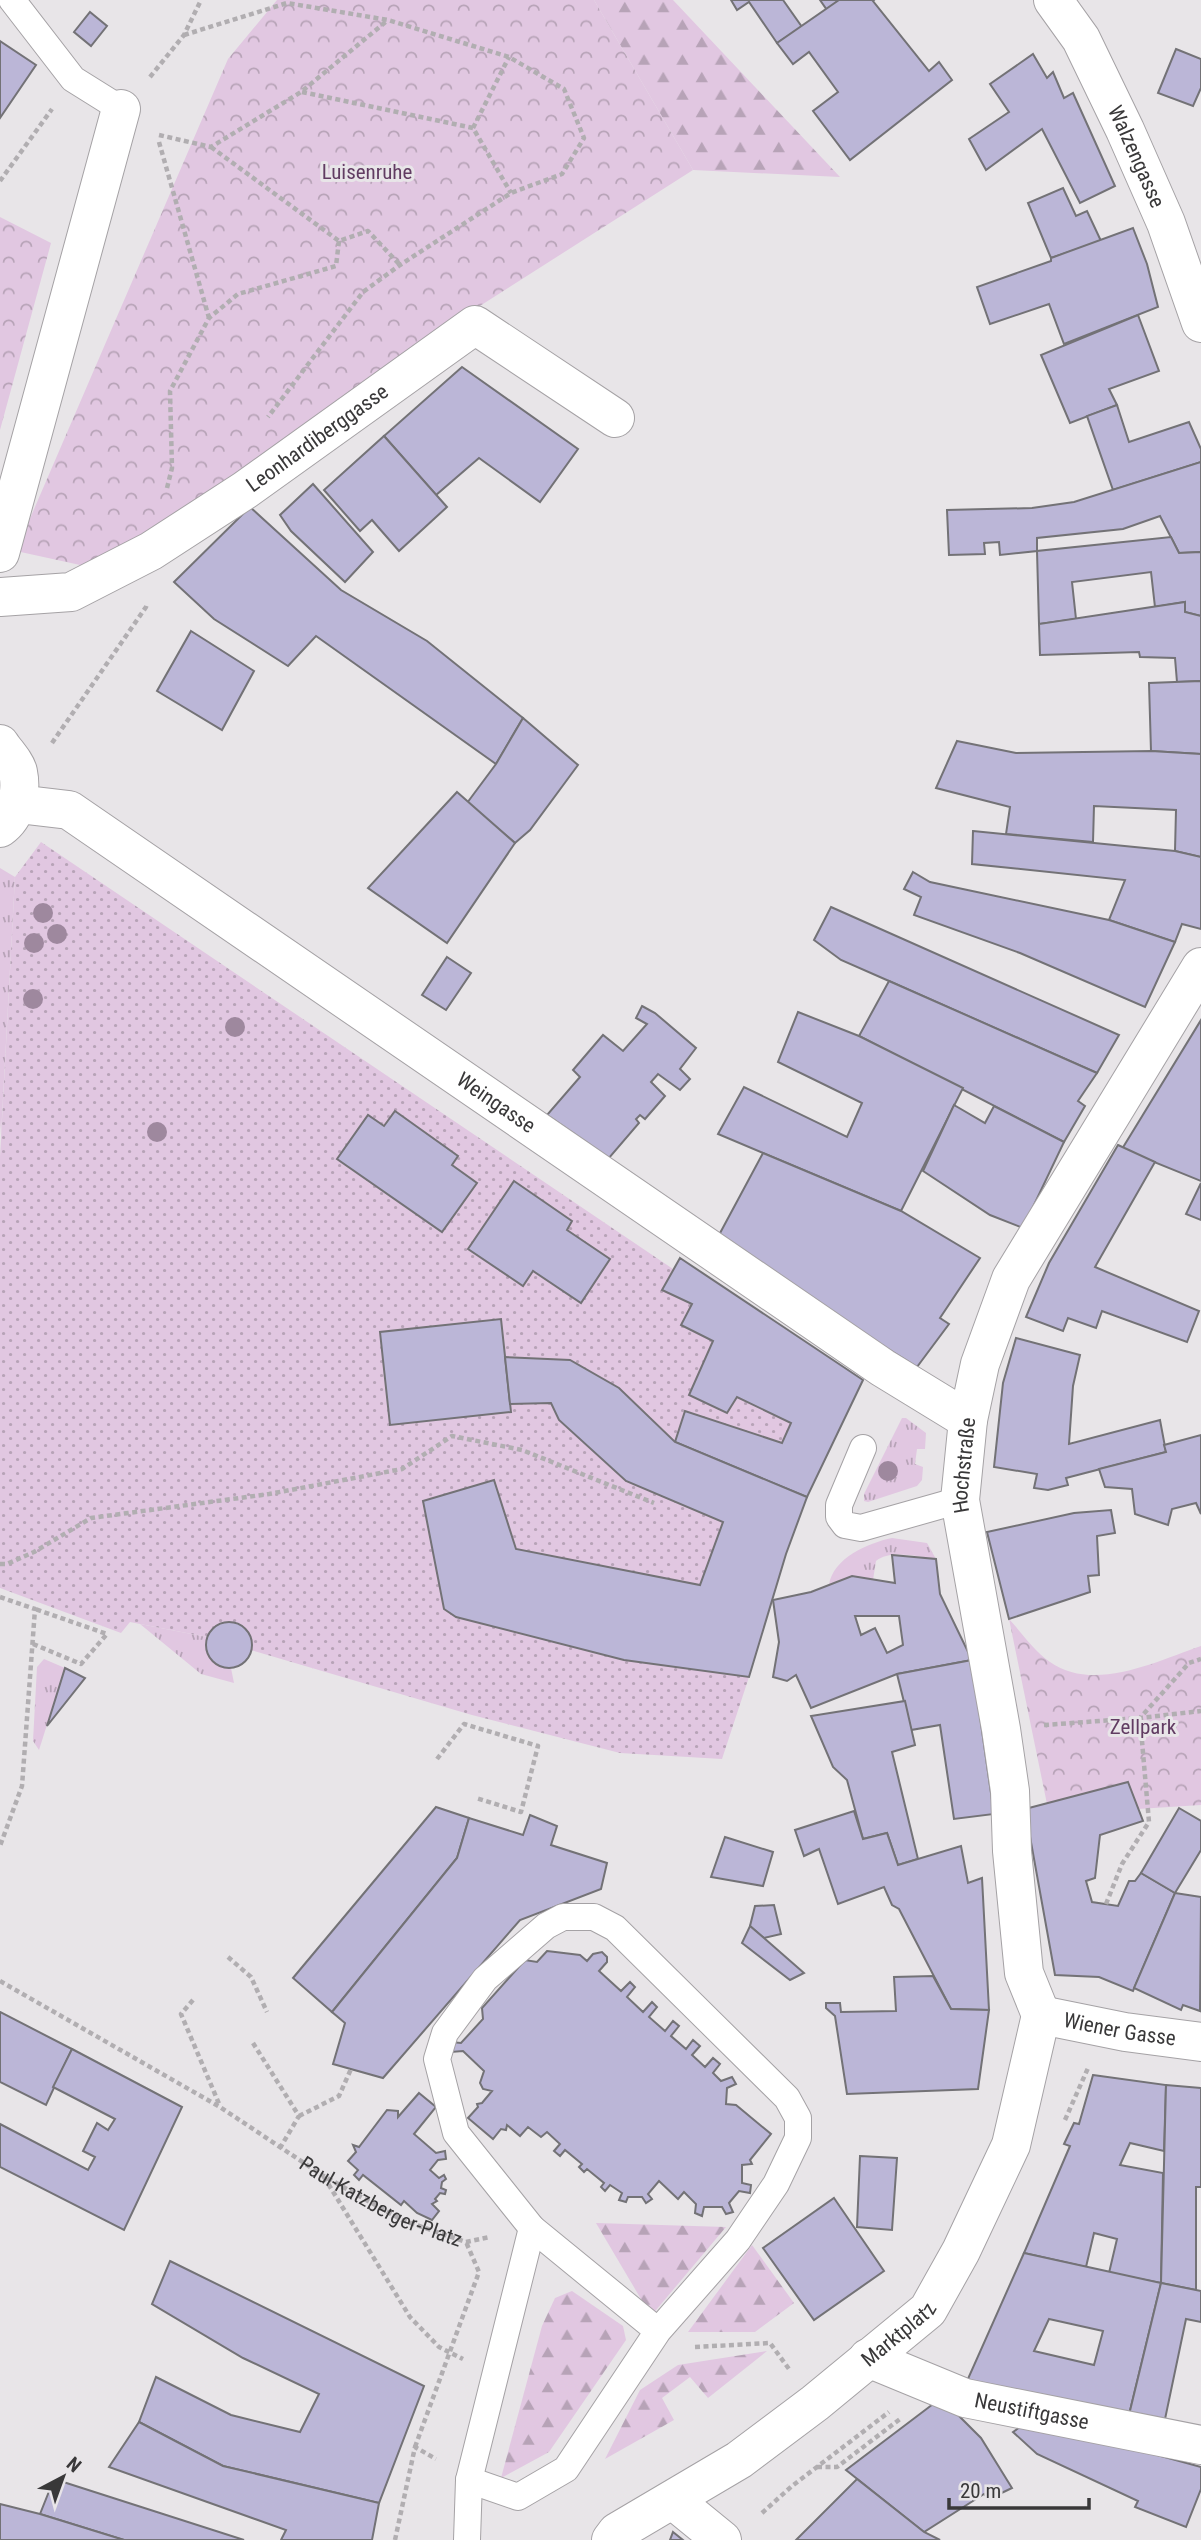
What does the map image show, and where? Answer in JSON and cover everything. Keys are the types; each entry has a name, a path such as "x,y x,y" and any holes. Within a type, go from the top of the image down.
{"street":[{"name":"Walzengasse","path":"1053,0 1081,39 1125,131 1166,223 1201,323"},
{"path":"0,553 121,109"},
{"name":"Leonhardiberggasse","path":"0,597 71,592 150,551 245,490 475,325 615,418"},
{"path":"0,744 18,770 9,816"},
{"name":"Weingasse","path":"9,816 69,810 883,1368 968,1420"},
{"name":"Hochstraße","path":"1041,2015 1024,1973 1012,1851 1010,1791 960,1500 968,1420 979,1364 1011,1279 1201,967"},
{"name":"Wiener Gasse","path":"1041,2015 1125,2032 1201,2042"},
{"name":"Marktplatz","path":"611,2540 617,2532 739,2460 815,2403 928,2310 961,2251 1011,2145 1041,2015"},
{"name":"Neustiftgasse","path":"868,2358 965,2399 1201,2445"},
{"path":"673,2500 722,2540"}],"lane":[{"path":"12,0 73,79 121,109"},
{"path":"863,1448 839,1505 839,1517 845,1525 861,1528 960,1500"},
{"path":"469,2480 518,2497 566,2469 658,2331 738,2240 776,2184 798,2138 798,2118 787,2098 615,1928 594,1917 563,1917 546,1926 485,1979 445,2033 437,2059 456,2133 532,2228 658,2331"},
{"path":"467,2540 469,2480 532,2228"}],"path":[{"path":"121,109 184,35 201,0"},
{"path":"184,35 287,3 388,20 509,57 564,89 584,138 562,174 511,193 363,292 268,417 245,490"},
{"path":"211,147 301,92 388,20"},
{"path":"473,128 509,57"},
{"path":"0,181 73,79"},
{"path":"301,92 473,128 511,193"},
{"path":"209,318 157,135 211,147 340,241"},
{"path":"340,241 368,231 400,265"},
{"path":"61,731 146,607 150,551 172,468 170,391 209,318 238,293 336,267 340,241"},
{"path":"0,1564 7,1564 34,1552 91,1518 269,1494 402,1469 452,1436 522,1450 654,1503"},
{"path":"0,1597 107,1634 81,1664 33,1644"},
{"path":"0,1846 22,1786 35,1609"},
{"path":"1106,1904 1122,1864 1149,1822 1140,1718 1189,1663 1201,1659"},
{"path":"1001,1729 1201,1711"},
{"path":"437,1759 464,1724 538,1746 521,1812 476,1798"},
{"path":"228,1957 251,1977 267,2012"},
{"name":"Paul-Katzberger-Platz","path":"0,1980 220,2107 323,2175 402,2220 466,2242 532,2228"},
{"path":"193,2000 181,2014 220,2107"},
{"path":"253,2043 299,2116"},
{"path":"1061,2128 1085,2070 1094,2064"},
{"path":"280,2148 299,2116 339,2096 351,2069"},
{"path":"323,2175 410,2317 439,2347"},
{"path":"395,2540 415,2446 479,2272 466,2242"},
{"path":"693,2347 770,2343"},
{"path":"762,2512 894,2408"},
{"path":"817,2467 837,2467 901,2418"},
{"path":"415,2446 469,2480"}],"green space":[{"name":"Luisenruhe","path":"277,0 594,0 693,170 472,311 103,570 16,551 228,59"},
{"path":"594,0 673,0 840,177 693,170"},
{"path":"0,217 51,243 0,430"},
{"path":"41,842 673,1269 662,1290 692,1304 681,1325 713,1341 689,1395 726,1413 737,1397 791,1423 782,1443 685,1412 675,1442 619,1388 570,1360 505,1357 500,1319 380,1332 390,1425 510,1412 510,1404 551,1403 559,1420 626,1481 723,1522 700,1585 516,1549 494,1480 423,1501 444,1609 456,1617 624,1660 749,1677 722,1759 620,1753 472,1715 251,1650 245,1631 230,1623 217,1625 207,1637 130,1622 121,1633 0,1588 0,1157 15,877"},
{"path":"0,868 15,877 1,1135 0,1120"},
{"path":"902,1418 906,1418 926,1433 925,1449 917,1449 915,1464 923,1467 922,1480 917,1486 864,1501 864,1494"},
{"path":"892,1538 927,1543 936,1559 889,1555 876,1561 873,1580 829,1585 837,1567 853,1553"},
{"name":"Zellpark","path":"1009,1619 1044,1658 1067,1671 1086,1675 1126,1671 1201,1646 1201,1805 1138,1809 1047,1804"},
{"path":"140,1624 207,1637 207,1653 216,1665 231,1668 234,1683 201,1674"},
{"path":"44,1659 65,1668 39,1750 33,1741 37,1667"},
{"path":"596,2223 726,2227 651,2316"},
{"path":"752,2245 794,2303 755,2332 688,2332"},
{"path":"572,2291 623,2326 626,2340 549,2452 501,2478 542,2326 555,2298"},
{"path":"767,2351 708,2398 690,2377 662,2398 674,2420 605,2459 640,2390 678,2365"}],"building":[{"path":"731,0 783,0 802,27 777,43 749,2 737,10"},
{"path":"820,0 839,0 827,10"},
{"path":"839,0 874,0 929,71 939,62 952,80 850,160 813,111 838,92 809,52 793,64 777,43"},
{"path":"90,12 107,26 91,46 74,32"},
{"path":"0,41 36,65 0,118"},
{"path":"1176,49 1201,59 1201,88 1193,106 1158,93"},
{"path":"1033,54 1047,78 1053,72 1064,98 1073,93 1115,186 1080,203 1042,129 986,170 969,139 1009,112 990,84"},
{"path":"1063,188 1076,216 1087,211 1101,241 1051,258 1028,203"},
{"path":"1133,228 1147,264 1158,307 1064,344 1049,304 990,324 977,287"},
{"path":"1138,315 1159,371 1109,389 1117,405 1070,423 1041,355"},
{"path":"462,367 578,449 540,502 479,458 436,495 384,436"},
{"path":"1117,405 1129,442 1189,422 1201,449 1201,462 1113,490 1087,416"},
{"path":"384,436 447,507 399,551 372,520 360,531 324,490"},
{"path":"1201,462 1201,552 1179,553 1160,516 1123,529 1037,538 1037,551 1000,555 999,542 984,543 985,554 949,555 947,510 1032,508 1074,502"},
{"path":"313,484 373,552 345,582 291,531 280,515"},
{"path":"250,507 341,590 427,641 523,718 496,764 316,636 288,666 214,619 174,582"},
{"path":"1171,537 1179,553 1201,552 1201,616 1185,612 1185,602 1155,607 1151,572 1072,582 1076,619 1039,624 1037,551"},
{"path":"1185,602 1185,612 1201,616 1201,681 1177,682 1175,658 1140,657 1139,652 1040,655 1039,624"},
{"path":"191,631 254,671 222,730 157,691"},
{"path":"1201,681 1201,754 1151,751 1149,683"},
{"path":"523,718 578,765 530,830 515,843 467,803 496,764"},
{"path":"957,741 1016,753 1151,751 1201,754 1201,857 1175,851 1176,810 1094,806 1093,842 1006,834 1010,807 936,788"},
{"path":"457,792 515,843 447,943 368,888"},
{"path":"973,831 1175,851 1201,857 1201,929 1182,924 1175,942 1109,920 1125,880 972,864"},
{"path":"913,872 930,882 1109,920 1175,942 1145,1007 1020,953 914,915 921,897 904,889"},
{"path":"831,907 1119,1035 1097,1073 841,960 814,940"},
{"path":"447,957 471,973 446,1010 422,995"},
{"path":"889,981 1097,1073 1078,1101 1085,1106 1064,1142 859,1036"},
{"path":"642,1006 655,1013 696,1048 680,1069 690,1079 680,1090 658,1074 651,1082 665,1096 645,1119 640,1115 636,1119 639,1123 609,1158 547,1115 580,1077 573,1070 603,1035 623,1051 647,1024 636,1018"},
{"path":"798,1012 859,1036 963,1088 901,1211 718,1134 744,1087 847,1137 862,1103 778,1062"},
{"path":"1201,1020 1201,1181 1122,1149"},
{"path":"954,1105 985,1123 994,1106 1064,1142 1023,1228 990,1215 923,1171"},
{"path":"395,1111 458,1156 452,1165 477,1183 442,1232 337,1159 368,1115 384,1126"},
{"path":"1118,1145 1155,1162 1095,1267 1199,1311 1187,1342 1102,1311 1096,1328 1068,1318 1063,1331 1026,1317 1049,1263"},
{"path":"763,1153 901,1211 980,1258 940,1318 949,1324 917,1367 800,1294 719,1235"},
{"path":"514,1181 572,1221 567,1230 610,1259 581,1303 533,1271 523,1286 468,1249"},
{"path":"1201,1183 1201,1220 1186,1214"},
{"path":"680,1258 863,1380 807,1497 675,1442 685,1411 782,1443 791,1423 737,1397 727,1413 689,1395 713,1341 681,1325 692,1304 662,1290"},
{"path":"501,1319 511,1412 390,1425 380,1332"},
{"path":"1016,1338 1080,1355 1073,1386 1069,1444 1160,1420 1166,1452 1066,1478 1068,1485 1048,1490 1034,1488 1037,1474 994,1467 1003,1383"},
{"path":"505,1357 570,1360 619,1388 675,1442 807,1497 786,1554 749,1677 624,1660 456,1617 444,1609 423,1501 494,1480 516,1549 700,1585 723,1522 626,1481 559,1420 551,1403 510,1404"},
{"path":"1201,1435 1201,1514 1196,1503 1172,1509 1168,1525 1135,1514 1132,1489 1105,1487 1099,1469 1166,1452 1164,1445"},
{"path":"1111,1510 1115,1533 1097,1536 1099,1575 1088,1576 1090,1592 1009,1619 987,1532 1074,1513"},
{"path":"892,1555 936,1559 940,1594 972,1660 897,1674 811,1708 796,1675 787,1681 773,1677 779,1642 773,1600 811,1592 852,1576 895,1583","holes":["855,1616 899,1616 903,1645 887,1653 875,1628 861,1635"]},
{"path":"229,1622 245,1629 252,1645 245,1661 229,1668 213,1661 206,1645 213,1629"},
{"path":"972,1660 994,1814 954,1819 940,1725 911,1730 897,1674"},
{"path":"65,1668 85,1678 47,1726"},
{"path":"905,1701 915,1745 892,1752 918,1859 898,1865 887,1833 863,1839 847,1780 833,1767 811,1716"},
{"path":"1128,1782 1143,1821 1100,1835 1095,1878 1086,1881 1092,1902 1118,1906 1129,1881 1135,1881 1141,1873 1175,1893 1133,1991 1099,1977 1055,1975 1025,1809"},
{"path":"436,1807 469,1818 457,1858 332,2012 293,1978"},
{"path":"1179,1808 1201,1821 1201,1850 1175,1893 1141,1873"},
{"path":"854,1811 863,1839 887,1833 898,1865 961,1846 968,1883 982,1878 989,2010 951,2009 899,1909 892,1905 884,1887 838,1904 819,1849 804,1856 795,1830"},
{"path":"530,1815 557,1826 551,1845 607,1863 601,1889 520,1920 383,2078 333,2064 345,2023 332,2012 457,1858 469,1818 523,1835"},
{"path":"725,1837 773,1852 763,1886 711,1877"},
{"path":"1175,1893 1201,1897 1200,2011 1183,2005 1181,2010 1134,1988"},
{"path":"774,1905 781,1934 764,1938 750,1926 755,1906"},
{"path":"750,1926 804,1973 790,1980 742,1943"},
{"path":"547,1951 580,1955 587,1961 593,1954 602,1952 607,1957 607,1962 599,1971 621,1991 630,1982 635,1987 627,1997 643,2012 652,2002 657,2007 649,2017 665,2031 673,2021 679,2026 671,2036 686,2049 693,2040 700,2046 692,2055 705,2067 713,2058 720,2064 713,2073 721,2081 732,2077 736,2084 727,2088 726,2104 736,2105 771,2134 750,2160 752,2164 742,2165 742,2183 751,2185 750,2193 739,2191 729,2203 733,2212 726,2214 722,2207 704,2207 702,2216 695,2213 696,2204 684,2192 678,2199 659,2181 648,2194 652,2199 646,2203 642,2197 628,2197 626,2202 619,2200 622,2193 610,2185 605,2191 601,2187 604,2183 587,2169 584,2172 579,2167 582,2164 565,2150 560,2156 554,2151 560,2144 547,2132 541,2137 528,2127 520,2136 507,2125 506,2130 501,2129 493,2139 468,2118 478,2107 477,2104 482,2103 492,2091 483,2089 480,2083 484,2071 463,2051 451,2052 451,2042 461,2043 483,2019 482,2008 525,1960 537,1962"},
{"path":"933,1976 951,2009 989,2010 978,2089 847,2094 835,2016 826,2008 826,2003 840,2003 841,2012 896,2011 894,1977"},
{"path":"0,2012 72,2049 46,2105 0,2082"},
{"path":"72,2049 182,2107 124,2230 0,2167 0,2124 88,2170 95,2157 83,2151 97,2123 108,2130 115,2119 53,2087"},
{"path":"1093,2075 1166,2085 1164,2151 1130,2143 1120,2165 1163,2173 1161,2283 1109,2273 1117,2239 1094,2233 1086,2267 1024,2253 1070,2146 1064,2144 1074,2123 1079,2124"},
{"path":"1166,2085 1201,2088 1201,2187 1196,2187 1196,2290 1161,2283"},
{"path":"419,2093 436,2107 414,2134 436,2153 445,2151 446,2159 438,2160 430,2170 439,2178 444,2175 446,2179 441,2188 446,2190 445,2194 440,2193 435,2199 437,2201 432,2204 439,2211 432,2220 417,2213 404,2201 401,2205 363,2175 359,2180 354,2175 358,2170 348,2161 356,2152 353,2145 359,2147 387,2110 398,2111 398,2117"},
{"path":"860,2156 897,2158 892,2230 857,2227"},
{"path":"834,2198 884,2271 814,2320 763,2248"},
{"path":"1024,2253 1161,2283 1128,2419 967,2381","holes":["1049,2319 1103,2331 1094,2365 1034,2351"]},
{"path":"170,2261 424,2386 379,2503 223,2466 139,2422 156,2377 231,2415 300,2432 319,2394 243,2358 152,2304"},
{"path":"1161,2283 1201,2291 1201,2322 1186,2319 1164,2424 1128,2419"},
{"path":"941,2398 981,2438 1012,2488 989,2499 984,2494 924,2532 846,2470"},
{"path":"1030,2420 1201,2467 1201,2489 1186,2527 1135,2507 1138,2501 1037,2454 1013,2432"},
{"path":"139,2422 223,2466 379,2503 372,2540 281,2540 286,2530 109,2467"},
{"path":"54,2479 244,2540 124,2540 40,2514"},
{"path":"857,2479 924,2532 940,2540 796,2540"},
{"path":"0,2504 40,2514 124,2540 0,2540"},
{"path":"673,2532 683,2540 670,2540"}]}
